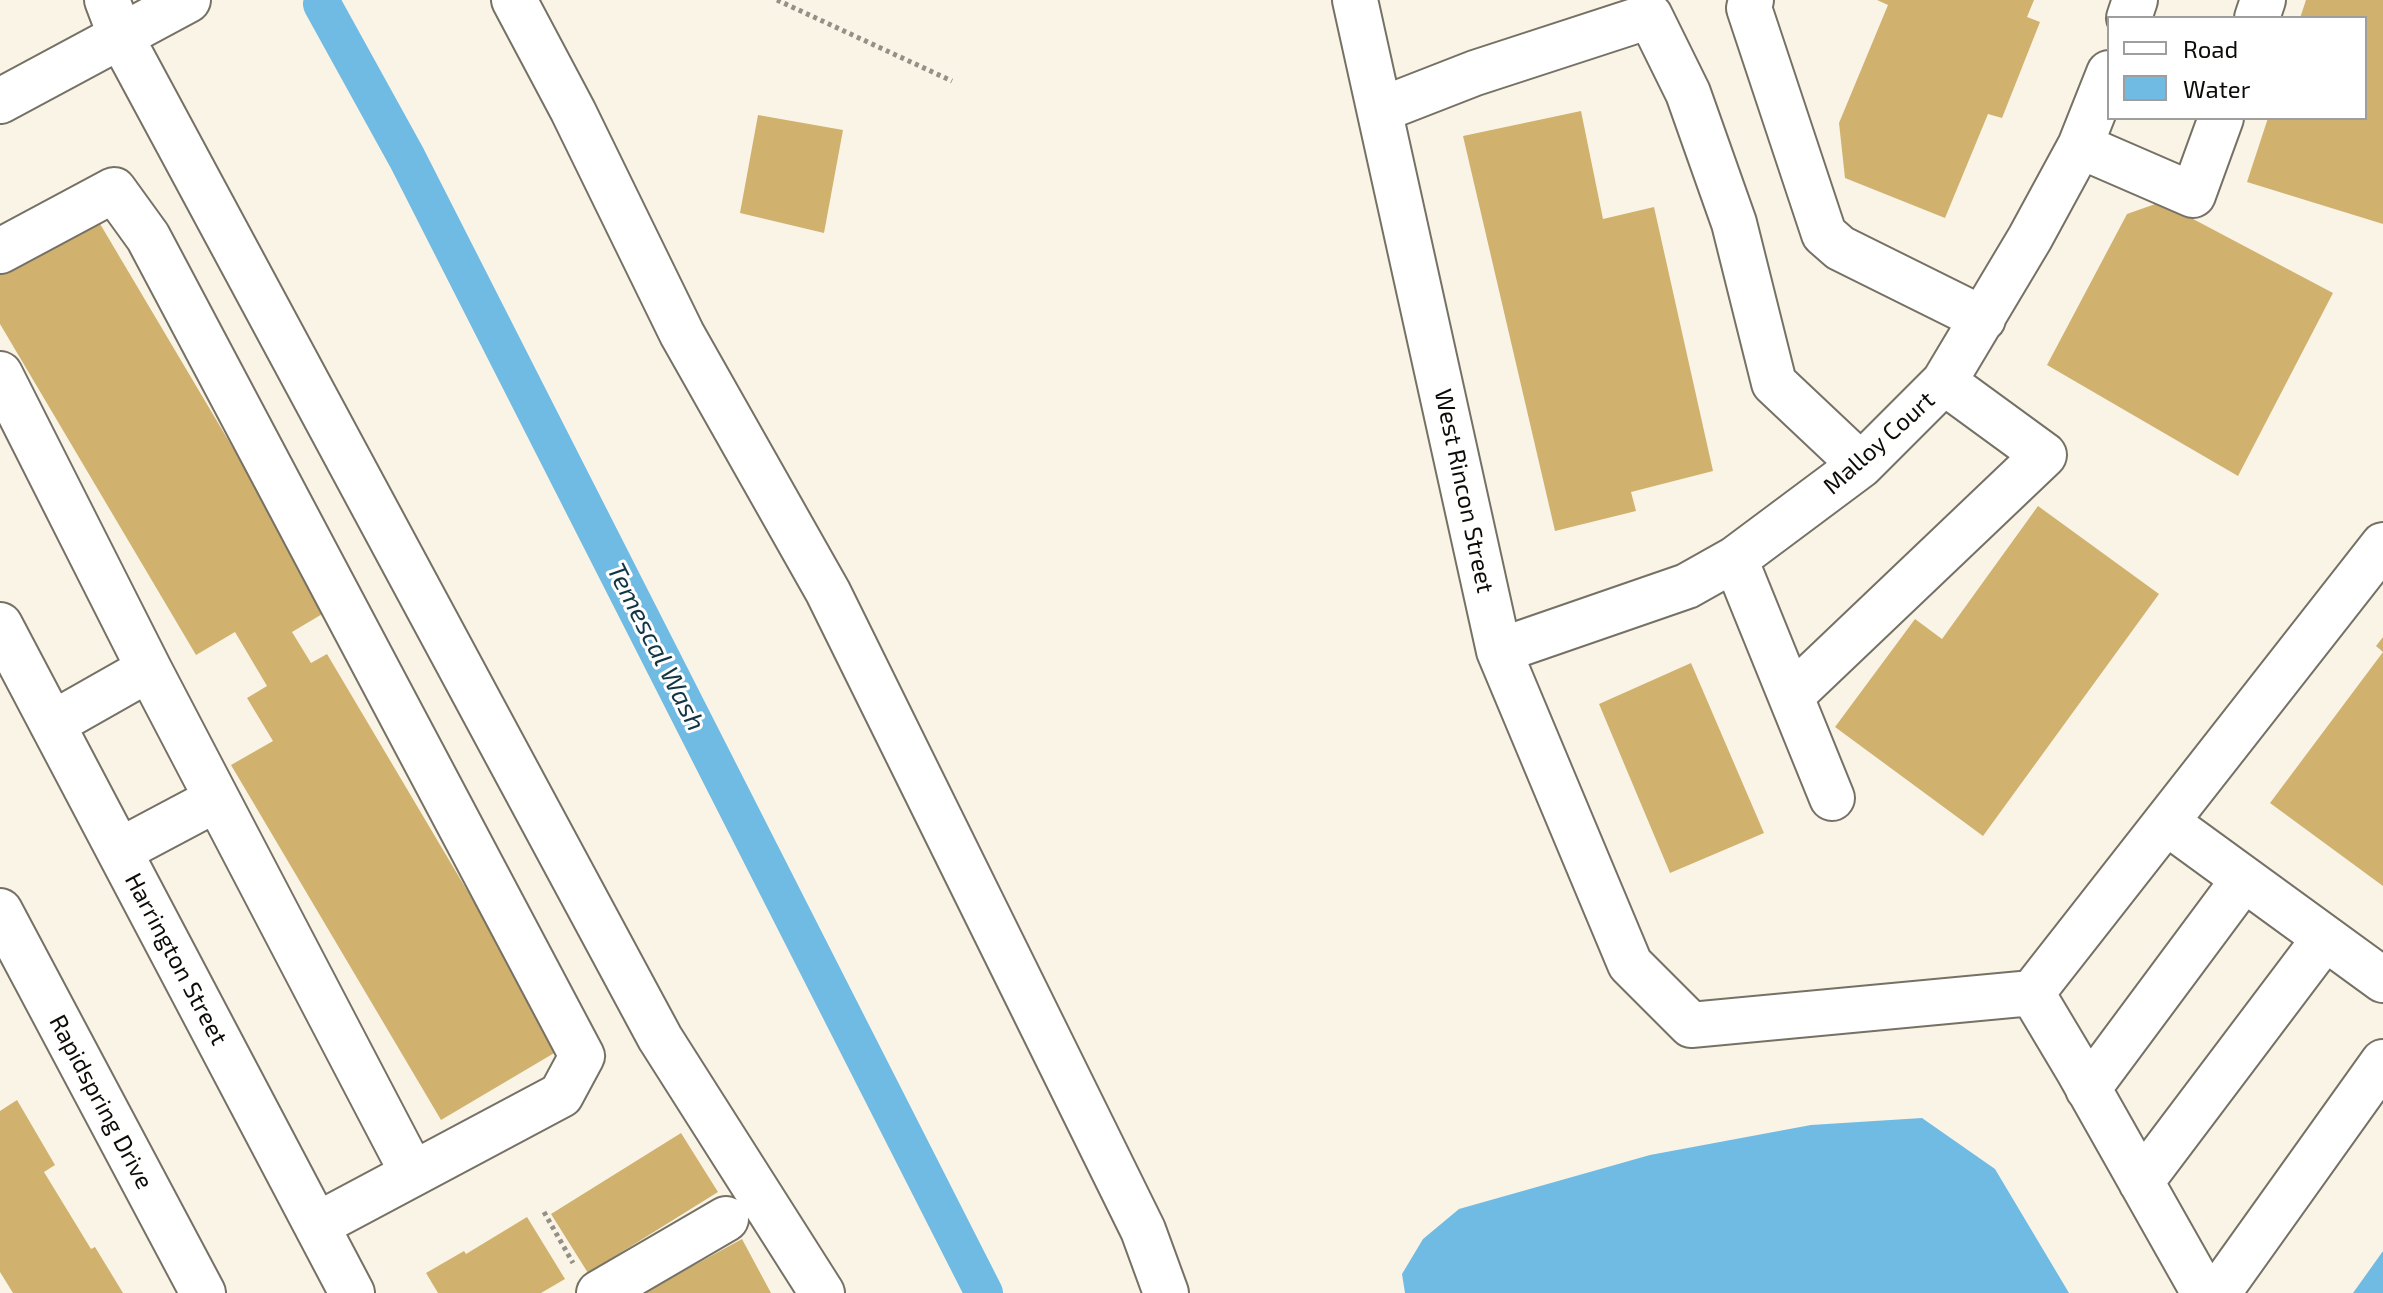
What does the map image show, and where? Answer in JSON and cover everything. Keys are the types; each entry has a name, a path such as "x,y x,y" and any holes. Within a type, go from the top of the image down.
{"street":[{"path":"0,101 114,18 188,0"},
{"path":"514,0 573,111 682,334 828,592 1143,1230 1166,1293"},
{"name":"West Rincon Street","path":"1355,0 1499,651 1630,964 1691,1025 2032,993"},
{"path":"1751,0 1749,8 1824,234 1840,248 1983,319"},
{"path":"1380,110 1475,73 1650,16 1688,93 1734,223 1774,383 1861,465"},
{"path":"114,18 660,1038 822,1293"},
{"name":"Malloy Court","path":"1499,651 1687,586 1735,559 1861,465 1944,382 2080,146 2107,78"},
{"path":"2080,146 2193,195 2220,120"},
{"path":"0,251 114,190 148,237 582,1056 561,1095 317,1225"},
{"path":"0,374 149,669 413,1174"},
{"path":"1791,696 2044,455 1944,382"},
{"path":"2204,1293 2032,993 2383,545"},
{"path":"1735,559 1832,798"},
{"name":"Harrington Street","path":"0,625 352,1293"},
{"path":"52,724 149,669"},
{"path":"119,851 217,799"},
{"path":"2166,822 2383,980"},
{"path":"2088,1089 2244,879"},
{"name":"Rapidspring Drive","path":"0,911 203,1293"},
{"path":"2141,1182 2325,938"},
{"path":"2218,1293 2383,1062"},
{"path":"589,1282 726,1219"}],"path":[{"path":"777,0 952,81"},
{"path":"544,1212 565,1253 589,1282"}],"water":[{"path":"1922,1118 1995,1169 2069,1293 1405,1293 1402,1274 1423,1239 1459,1209 1650,1155 1811,1125"},
{"path":"2383,1251 2383,1293 2353,1293"}],"building":[{"path":"1877,0 2034,0 2027,17 2040,22 2002,118 1988,114 1945,218 1845,178 1839,123 1888,5"},
{"path":"2306,0 2383,0 2383,224 2247,182 2267,120 2367,120 2367,16 2301,16"},
{"path":"1581,111 1603,219 1654,207 1713,471 1631,492 1636,511 1555,531 1463,136"},
{"path":"758,115 843,130 824,233 740,213"},
{"path":"2161,202 2333,293 2238,476 2047,365 2127,214"},
{"path":"93,212 329,610 292,632 311,663 327,654 561,1049 441,1120 231,765 273,741 247,698 267,686 235,632 196,655 0,324 0,267"},
{"path":"2038,506 2159,594 1983,836 1835,727 1915,619 1942,639"},
{"path":"2383,637 2383,652 2376,646"},
{"path":"2383,652 2383,886 2270,803"},
{"path":"1691,663 1764,833 1670,873 1599,704"},
{"path":"17,1100 55,1165 44,1172 91,1249 95,1247 123,1293 13,1293 0,1272 0,1111"},
{"path":"681,1133 718,1192 588,1273 551,1214"},
{"path":"527,1217 565,1279 541,1293 438,1293 426,1273 464,1251 466,1254"},
{"path":"742,1239 771,1293 643,1293"}],"waterway":[{"name":"Temescal Wash","path":"322,4 407,158 984,1293"}]}
